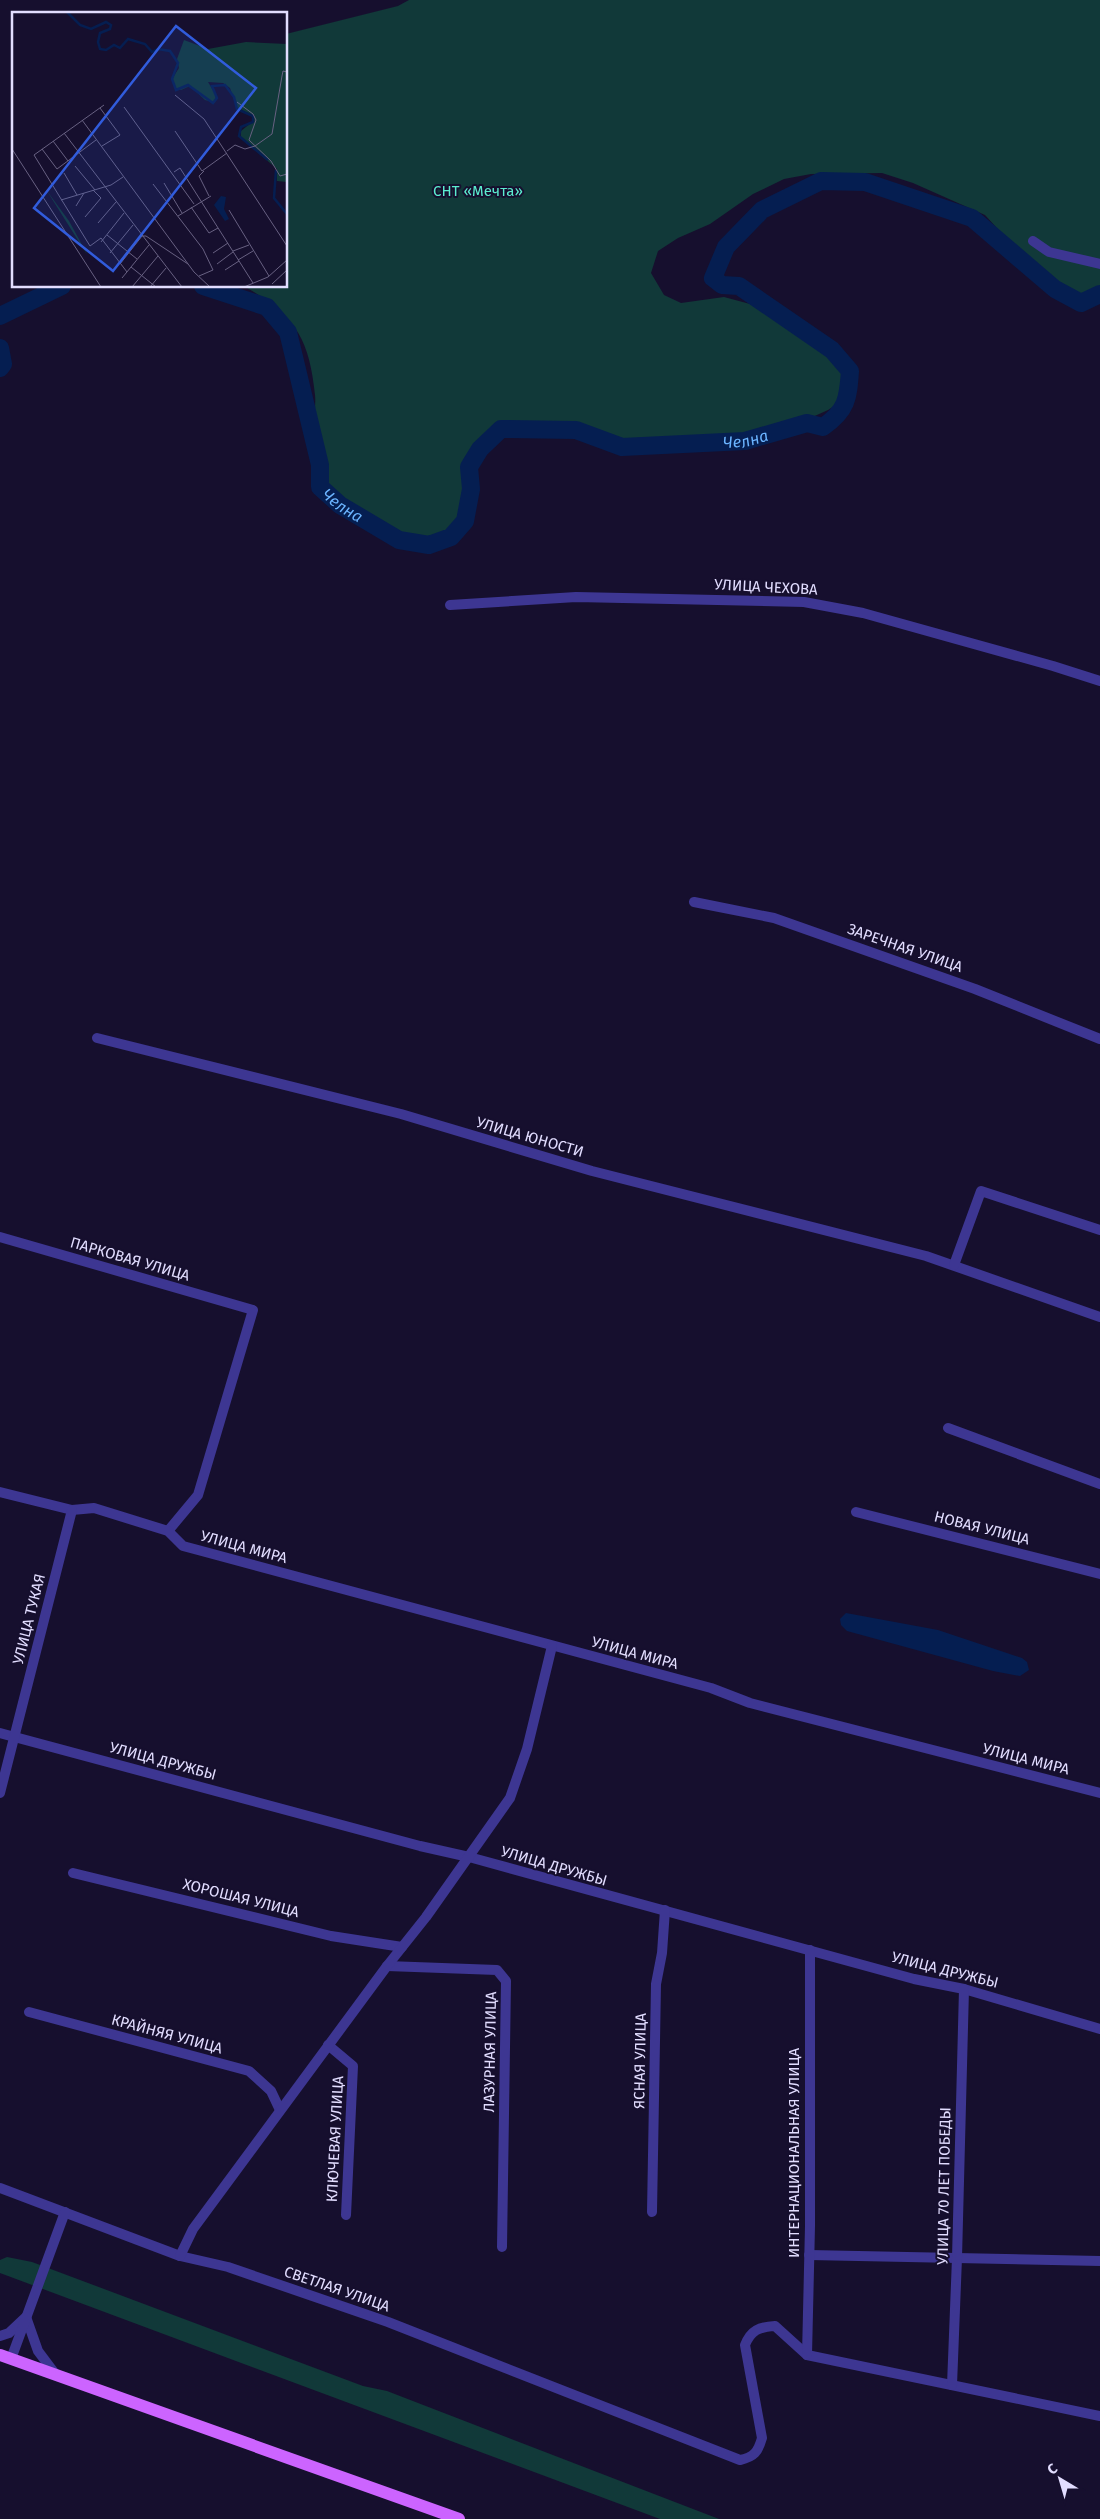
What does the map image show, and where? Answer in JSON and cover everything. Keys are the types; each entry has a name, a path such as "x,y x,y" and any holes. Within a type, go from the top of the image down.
{"main road":[{"path":"5,2357 459,2519"}],"street":[{"path":"1033,241 1049,252 1100,264"},
{"name":"УЛИЦА ЧЕХОВА","path":"450,605 576,596 804,602 863,612 1053,666 1100,682"},
{"name":"ЗАРЕЧНАЯ УЛИЦА","path":"694,902 774,918 975,989 1100,1039"},
{"name":"УЛИЦА ЮНОСТИ","path":"98,1038 401,1114 592,1171 926,1256 1100,1317"},
{"path":"954,1265 981,1191 1100,1230"},
{"name":"ПАРКОВАЯ УЛИЦА","path":"0,1237 253,1310 198,1495 168,1531"},
{"path":"948,1428 1100,1484"},
{"path":"0,1492 72,1510 94,1508 168,1531"},
{"name":"УЛИЦА ТУКАЯ","path":"0,1793 72,1510"},
{"name":"НОВАЯ УЛИЦА","path":"856,1512 1100,1574"},
{"name":"УЛИЦА МИРА","path":"168,1531 183,1546 711,1688 760,1706 1100,1793"},
{"path":"180,2256 193,2229 469,1857 510,1798 527,1748 552,1646"},
{"name":"УЛИЦА ДРУЖБЫ","path":"0,1733 420,1846 469,1857 645,1907 665,1910 914,1979 964,1989 1100,2029"},
{"name":"ХОРОШАЯ УЛИЦА","path":"73,1873 331,1936 402,1947"},
{"name":"ЯСНАЯ УЛИЦА","path":"652,2212 656,1984 662,1953 665,1910"},
{"name":"ИНТЕРНАЦИОНАЛЬНАЯ УЛИЦА","path":"807,2355 810,1950"},
{"name":"ЛАЗУРНАЯ УЛИЦА","path":"387,1966 497,1970 506,1981 502,2247"},
{"name":"УЛИЦА 70 ЛЕТ ПОБЕДЫ","path":"952,2385 964,1989"},
{"name":"КРАЙНЯЯ УЛИЦА","path":"29,2012 249,2071 271,2091 280,2110"},
{"name":"КЛЮЧЕВАЯ УЛИЦА","path":"328,2045 353,2066 346,2216"},
{"name":"СВЕТЛАЯ УЛИЦА","path":"0,2188 180,2256 228,2267 388,2322 660,2431 740,2460 750,2458 758,2451 762,2438 745,2345 749,2334 762,2326 775,2326 807,2355"},
{"path":"5,2357 26,2317 64,2212"},
{"path":"809,2255 1100,2261"},
{"path":"0,2336 9,2334 26,2317"},
{"path":"26,2317 38,2351 56,2375"},
{"path":"807,2355 1100,2416"}],"green space":[{"name":"СНТ «Мечта»","path":"409,0 1100,0 1100,293 1078,299 1066,296 1047,283 985,215 913,183 882,173 811,174 784,179 753,194 710,224 678,238 658,251 651,273 664,295 681,303 724,297 788,314 802,322 843,356 849,364 853,379 845,399 828,410 797,424 740,439 662,443 598,435 538,421 514,424 500,435 482,455 474,468 473,514 462,528 449,538 431,541 412,539 336,501 320,484 325,461 315,422 315,398 309,358 296,330 287,318 247,288 288,288 288,34 398,6"},
{"path":"7,2257 32,2262 363,2386 387,2391 719,2519 660,2519 0,2273 0,2260"}],"water":[{"path":"846,1613 938,1630 1022,1658 1027,1662 1029,1670 1020,1676 993,1671 847,1631 841,1625 840,1619"}],"waterway":[{"name":"Челна","path":"209,288 267,307 288,332 320,465 320,487 340,505 399,540 429,545 451,537 465,521 471,489 469,467 480,449 501,429 576,430 622,447 745,441 807,423 823,427 831,421 845,403 850,371 832,350 739,286 722,285 713,278 726,247 762,210 821,181 865,182 972,218 1055,289 1081,303 1100,294"},
{"name":"Челна","path":"0,316 58,288"},
{"name":"Челна","path":"0,348 3,364 0,368"}]}
